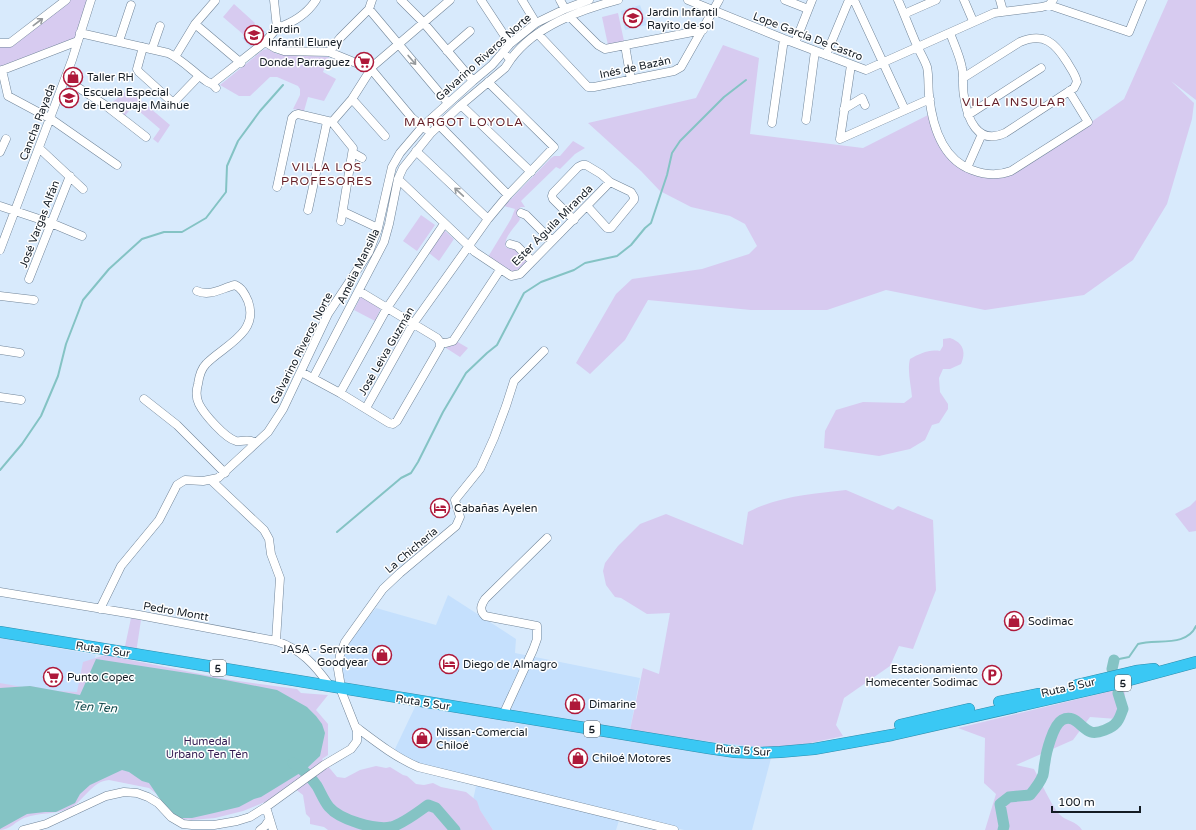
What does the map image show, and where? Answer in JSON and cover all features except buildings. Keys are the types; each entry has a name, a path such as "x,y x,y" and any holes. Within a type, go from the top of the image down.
{"highway":[{"name":"Ruta 5 Sur","path":"0,632 735,752 768,753 814,749 892,735 1136,680 1196,662"},
{"name":"Ruta 5 Sur","path":"847,742 883,729 1136,671 1175,668"},
{"path":"1004,702 1016,707"}],"street":[{"path":"0,43 10,43 66,0"},
{"name":"Cancha Rayada","path":"0,250 51,119 90,0"},
{"path":"274,0 277,28"},
{"path":"117,165 51,119 8,96 1,71 79,37 119,41 148,48 175,57 214,86 265,42 277,28 300,16 313,6 316,0"},
{"path":"329,52 340,38 369,9 372,0"},
{"path":"401,0 423,22 473,81"},
{"path":"481,0 510,44"},
{"path":"522,0 536,23"},
{"path":"560,0 565,9"},
{"name":"Galvarino Riveros Norte","path":"212,481 225,473 268,432 283,409 328,314 369,252 378,228 392,166 400,153 423,126 503,54 510,44 536,23 565,9 589,0"},
{"name":"Amelia Mansilla","path":"313,378 384,242 390,224 398,179 416,151 439,125 505,68 523,45 561,20 570,17 598,2 618,0"},
{"name":"Lope García De Castro","path":"688,0 795,44 866,70 950,33 973,21 994,13 1042,7 1051,3"},
{"name":"Inés de Bazán","path":"538,34 588,87 594,88 674,71 681,68 719,0"},
{"path":"785,0 808,10"},
{"path":"795,44 812,0"},
{"path":"826,55 848,0"},
{"path":"854,0 905,110"},
{"path":"898,0 927,67 930,100 934,121 939,136 945,148 958,163 967,168 986,174 1002,174 1011,170 1088,122 1069,91"},
{"path":"904,14 936,0"},
{"path":"964,0 973,21"},
{"path":"1000,0 1003,11"},
{"path":"1051,3 1130,32 1142,0"},
{"path":"308,210 329,122 352,99 365,81 371,69 448,1"},
{"path":"175,57 195,24 215,2"},
{"path":"119,41 131,5"},
{"path":"369,9 448,103"},
{"path":"570,17 598,45 605,49 703,30"},
{"path":"195,24 241,63"},
{"path":"160,26 137,69 139,72 171,100 175,101 200,76"},
{"path":"447,51 470,30"},
{"path":"950,33 960,60 968,115 978,131 982,134 994,136 1005,133 1074,88 1077,82 1074,74 1057,48 1044,39 1036,37 1020,42 963,78"},
{"path":"772,122 784,39"},
{"path":"265,42 284,51 329,52 371,69 412,118 431,133"},
{"path":"625,45 631,80"},
{"path":"806,120 815,51"},
{"path":"503,54 511,59"},
{"path":"851,65 840,139 930,100"},
{"path":"968,115 1041,68"},
{"path":"65,79 105,105 146,136"},
{"name":"José Leiva Guzmán","path":"366,408 413,324 488,218 554,147 488,82"},
{"path":"844,109 862,98 865,105"},
{"path":"352,99 385,136"},
{"path":"461,105 531,172"},
{"path":"277,187 292,118 294,115 298,114 329,122 353,151 362,158"},
{"path":"439,125 508,195"},
{"path":"967,168 982,134"},
{"path":"0,152 6,139"},
{"path":"39,148 83,189"},
{"path":"341,221 344,212 353,151"},
{"path":"416,151 488,218"},
{"path":"574,220 553,199 552,196 553,193 578,166 586,165 601,174 610,182 631,192 634,197 634,200 612,228 608,228 587,206"},
{"name":"José Vargas Alfán","path":"29,279 70,176"},
{"name":"Ester Águila Miranda","path":"398,179 469,246 500,270 511,276 516,276 532,261 610,182"},
{"path":"0,206 50,223 82,236"},
{"path":"344,212 378,228"},
{"path":"521,213 526,215 552,242"},
{"path":"340,393 387,308 444,224"},
{"path":"510,244 517,246 532,261"},
{"path":"359,291 437,338 440,342 446,343 453,341 500,270"},
{"path":"197,291 202,293 210,293 235,285 242,289 248,302 251,316 248,324 241,334 228,347 205,364 199,379 196,396 202,409 229,437 239,441 251,440 256,443"},
{"path":"0,296 34,300"},
{"path":"301,372 393,424 397,421 440,347 440,342"},
{"path":"0,350 20,353"},
{"name":"La Chichería","path":"335,687 342,648 348,636 383,589 456,526 460,517 455,500 480,469 494,438 514,381 544,351"},
{"path":"0,397 21,400"},
{"path":"144,398 177,425 225,473"},
{"path":"100,609 121,566 159,520 177,484 184,480 212,481 264,530 269,539 271,554 280,578 276,641"},
{"path":"503,715 534,650 538,626 484,616 481,612 481,606 485,598 547,538"},
{"name":"Pedro Montt","path":"0,592 276,641 290,646 303,654 335,687"},
{"path":"23,830 45,827 106,796 124,792 137,793 148,797 158,803 167,814 175,820 192,825 214,825 250,817 290,791 324,765 353,747 357,737 356,727 335,687"},
{"path":"356,727 407,762 418,767 466,777 674,830"},
{"path":"266,807 272,830"},
{"path":"260,830 269,820"}],"shaded area":[{"name":"Jardin Infantil Rayito de sol","path":"640,5 647,25 625,30 621,11"},
{"name":"Jardin Infantil Eluney","path":"255,25 266,32 252,49 242,38"},
{"path":"448,595 516,639 515,653 640,678 630,730 774,747 752,830 684,830 621,814 616,830 493,830 473,800 478,777 425,766 394,751 415,707 415,695 344,682 341,664 344,649 354,634 376,608 436,625"},
{"path":"0,638 96,655 80,695 0,688"}],"green space":[{"path":"68,0 90,0 77,40 0,70 0,45"},
{"path":"1168,0 1196,0 1196,100 1171,81 1194,103 1192,119 1167,204 1133,260 1084,295 985,310 886,290 827,310 751,310 648,300 625,340 590,374 576,363 616,294 632,279 702,269 749,254 757,246 745,224 730,216 691,207 660,191 641,171 588,123 696,98 723,45 759,58 750,134 863,148 932,113 945,148 970,170 1002,174 1040,158 1124,99"},
{"path":"234,4 255,23 244,35 223,17"},
{"path":"618,13 624,41 608,45 602,17"},
{"path":"268,49 277,54 329,57 323,72 336,79 324,101 308,97 304,111 293,109 300,95 300,89 298,86 277,77 270,77 250,96 239,96 220,85 263,50"},
{"path":"125,92 137,97 170,125 158,143 153,139 160,129 133,106 124,117 109,105"},
{"path":"573,141 585,148 575,154 560,169 556,167 521,201 525,207 521,207 518,210 517,214 520,219 507,237 505,244 506,247 515,249 526,257 526,262 515,272 512,272 488,257 511,219 515,209 504,206 551,158 554,156 560,156"},
{"path":"421,215 435,225 417,251 403,241"},
{"path":"444,230 454,239 439,261 429,253"},
{"path":"361,296 381,308 375,321 354,310"},
{"path":"950,338 958,342 963,348 963,360 961,364 950,369 943,369 939,378 940,392 948,404 948,409 939,423 932,425 925,440 910,449 879,456 824,448 825,431 836,410 863,402 904,403 912,397 909,373 910,359 928,351 940,351 943,346 943,339"},
{"path":"456,341 468,348 460,357 446,348"},
{"path":"846,490 893,510 898,506 933,520 936,590 913,649 899,646 890,666 844,698 836,725 843,736 799,745 773,747 719,743 630,730 643,668 659,674 670,613 647,614 621,598 615,597 606,585 603,571 605,563 618,546 640,524 666,514 743,545 748,512 772,502 784,499 808,494"},
{"path":"1196,500 1196,531 1189,532 1175,514 1190,506"},
{"path":"131,618 141,620 136,653 124,651"},
{"name":"Humedal Urbano Ten Tén","path":"105,655 231,680 297,689 301,693 328,695 316,710 328,724 328,755 322,759 337,777 345,778 360,770 376,766 386,768 390,767 407,776 416,784 424,785 433,783 441,787 466,792 477,801 480,810 493,830 328,830 324,827 310,824 310,818 306,814 303,795 290,785 270,800 243,811 215,818 192,820 183,819 149,788 109,780 103,781 93,787 80,801 70,808 59,812 30,816 21,819 7,829 0,830 0,683 22,687 30,686 58,691 77,692 83,662"},
{"path":"1124,688 1125,695 1117,719 1090,717 1073,740 1016,765 1034,769 1059,814 1080,827 1082,830 985,830 996,794 984,783 985,738 958,728"}],"water":[{"name":"Humedal Urbano Ten Tén","path":"96,659 200,675 277,690 307,707 322,724 325,733 320,756 305,770 261,797 239,807 214,813 192,818 177,818 170,814 149,783 142,781 129,772 122,770 90,785 80,794 75,803 56,812 27,814 0,829 0,688 30,686 80,695"}],"waterway":[{"path":"337,532 401,478 411,473 443,412 466,373 497,345 524,293 541,282 574,270 585,263 617,256 631,245 651,223 667,175 672,153 680,141 724,97 746,80"},
{"path":"0,470 22,444 41,416 58,376 66,344 83,300 109,269 142,239 164,232 182,232 206,218 226,192 227,166 238,141 260,111 283,85"},
{"path":"1114,660 1129,657 1138,644 1179,640 1192,633 1196,626"},
{"path":"1112,669 1114,660"},
{"path":"1003,830 1004,826 1000,804 1009,797 1030,795 1036,788 1043,775 1048,746 1059,723 1062,720 1071,718 1091,732 1108,729 1114,725 1123,709 1118,693"},
{"name":"Ten Ten","path":"293,763 312,779 329,807 334,812 349,820 376,827 391,827 405,821 428,805 436,808 455,830"}],"place":[{"name":"Jardin Infantil Rayito de sol","path":"633,18"},
{"name":"Jardin Infantil Eluney","path":"254,35"},
{"name":"Donde Parraguez","path":"364,62"},
{"name":"Taller RH","path":"73,77"},
{"name":"Escuela Especial de Lenguaje Maihue","path":"69,98"},
{"name":"Cabañas Ayelen","path":"440,508"},
{"name":"Sodimac","path":"1014,621"},
{"name":"JASA - Serviteca Goodyear","path":"382,655"},
{"name":"Diego de Almagro","path":"449,664"},
{"name":"Estacionamiento Homecenter Sodimac","path":"992,675"},
{"name":"Punto Copec","path":"53,677"},
{"name":"Dimarine","path":"575,704"},
{"name":"Nissan-Comercial Chiloé","path":"422,738"},
{"name":"Chiloé Motores","path":"578,758"}],"district":[{"name":"VILLA INSULAR","path":"1014,102"},
{"name":"MARGOT LOYOLA","path":"464,122"},
{"name":"VILLA LOS PROFESORES","path":"327,174"}]}
